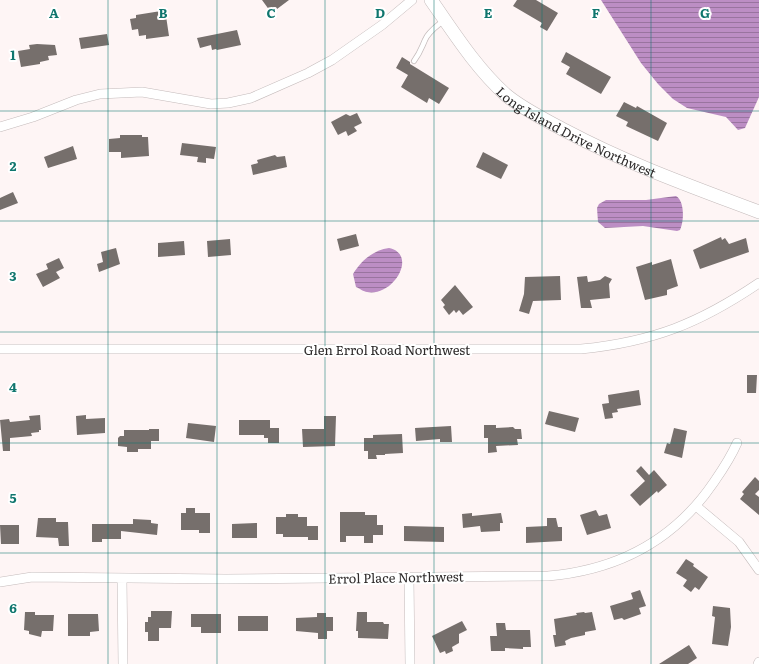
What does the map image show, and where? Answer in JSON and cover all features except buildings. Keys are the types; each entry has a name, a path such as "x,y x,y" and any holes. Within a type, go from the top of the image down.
{"street":[{"path":"0,127 33,117 76,100 100,94 142,92 211,104 228,103 251,98 295,79 332,60 382,25 412,0"},
{"name":"Long Island Drive Northwest","path":"431,0 485,74 507,96 530,112 595,146 652,172 759,212"},
{"name":"Glen Errol Road Northwest","path":"0,349 582,349 633,342 683,327 720,308 759,283"},
{"name":"Errol Place Northwest","path":"0,582 32,577 548,576 591,570 621,560 650,545 676,526 696,506 731,457 737,443"},
{"path":"696,506 739,542 759,570"},
{"path":"409,577 410,664"},
{"path":"122,578 123,664"}],"lane":[{"path":"414,61 423,49 425,40 430,33 445,20"}],"shaded area":[{"path":"601,0 759,0 759,97 745,128 738,130 726,117 687,108 673,99 658,84 641,63"},
{"path":"676,196 681,202 683,212 680,230 677,231 643,226 605,228 598,222 597,208 599,204 606,200 646,200"},
{"path":"389,248 397,252 402,258 402,266 399,274 393,282 386,288 377,292 366,292 356,287 353,274 360,265 368,257 378,251"}]}
